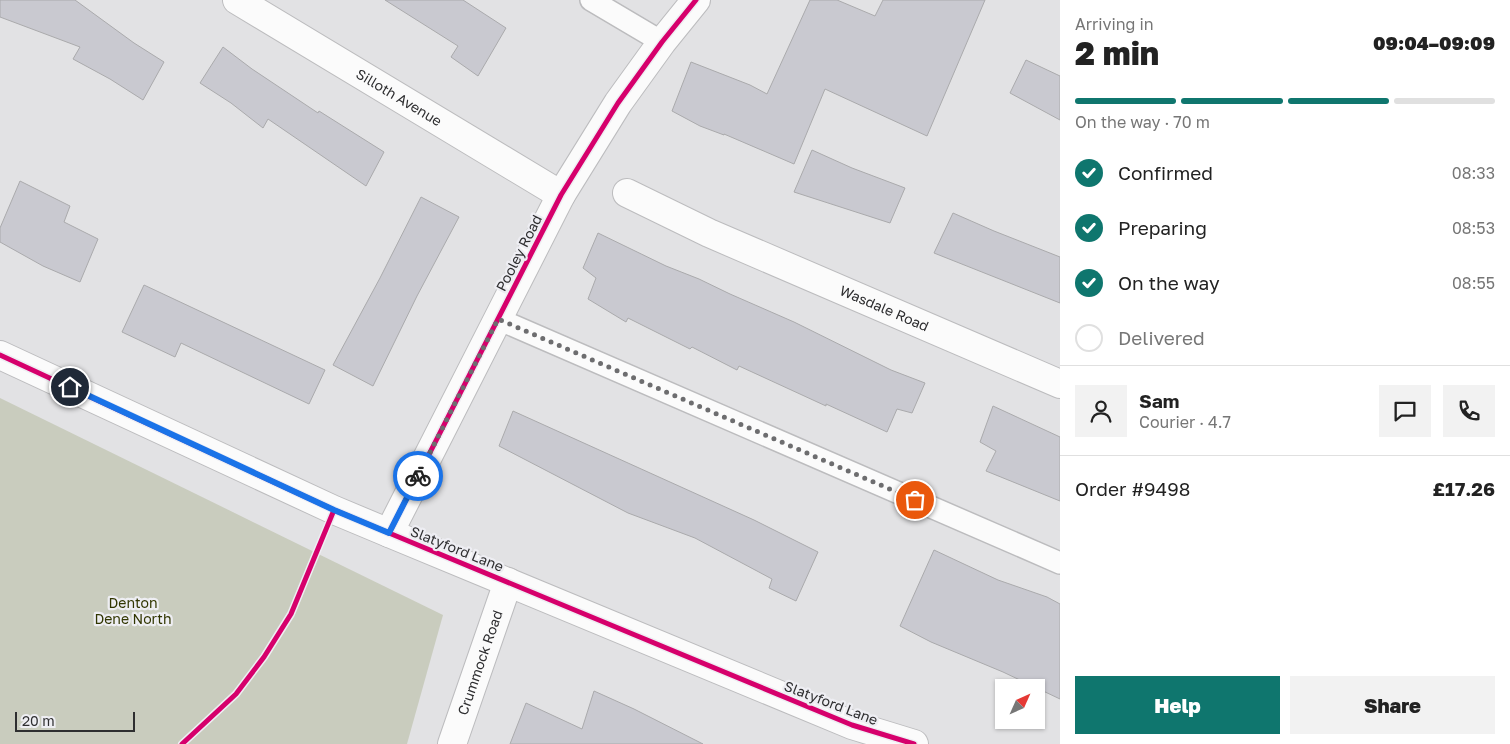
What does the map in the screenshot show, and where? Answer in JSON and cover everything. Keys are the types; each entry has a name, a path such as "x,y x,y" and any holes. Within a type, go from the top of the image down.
{"street":[{"name":"Silloth Avenue","path":"237,0 561,195"},
{"name":"Pooley Road","path":"389,533 561,195 618,102 696,0"},
{"name":"Wasdale Road","path":"627,193 709,233 1060,384"},
{"name":"Slatyford Lane","path":"0,354 334,510 852,726 914,744"},
{"name":"Crummock Road","path":"452,744 508,582"}],"lane":[{"path":"591,0 662,42"},
{"path":"498,319 1060,563"}],"green space":[{"name":"Denton Dene North","path":"0,398 443,615 407,744 0,744"}],"building":[{"path":"0,0 75,0 134,43 164,62 143,100 73,59 80,47 0,17"},
{"path":"385,0 463,0 506,28 478,76 451,57 458,46"},
{"path":"810,0 837,0 875,16 883,0 985,0 927,136 825,89 794,164 724,134 700,126 672,111 691,62 750,85 767,94"},
{"path":"223,47 252,69 318,113 319,111 384,152 366,186 268,119 263,128 231,103 200,83"},
{"path":"1026,60 1060,76 1060,120 1010,93"},
{"path":"812,150 852,168 905,188 890,223 794,192"},
{"path":"20,181 70,206 64,222 98,239 80,282 43,266 0,242 0,228"},
{"path":"421,197 459,217 417,296 373,386 333,365"},
{"path":"953,213 1060,257 1060,303 934,253"},
{"path":"598,233 666,266 794,322 891,370 925,383 912,413 897,409 887,432 739,366 737,370 628,318 626,322 588,299 596,278 583,268"},
{"path":"144,285 325,370 309,404 181,343 175,357 122,332"},
{"path":"993,406 1060,437 1060,501 986,471 996,451 980,442"},
{"path":"513,411 754,520 818,552 796,601 769,588 772,579 695,538 628,513 499,446"},
{"path":"934,550 998,580 1047,597 1060,604 1060,699 1045,692 1045,679 1018,679 931,642 900,626"},
{"path":"594,691 703,744 510,744 526,703 582,729"}],"cycle path":[{"path":"389,533 561,195 618,103 662,42 696,0"},
{"path":"0,355 334,510 852,725 914,744"},
{"path":"182,744 236,694 264,657 291,614 334,510"}],"way so far":[{"path":"418,476 498,319 915,500"}],"route":[{"path":"70,387 334,510 389,533 418,476"}]}
